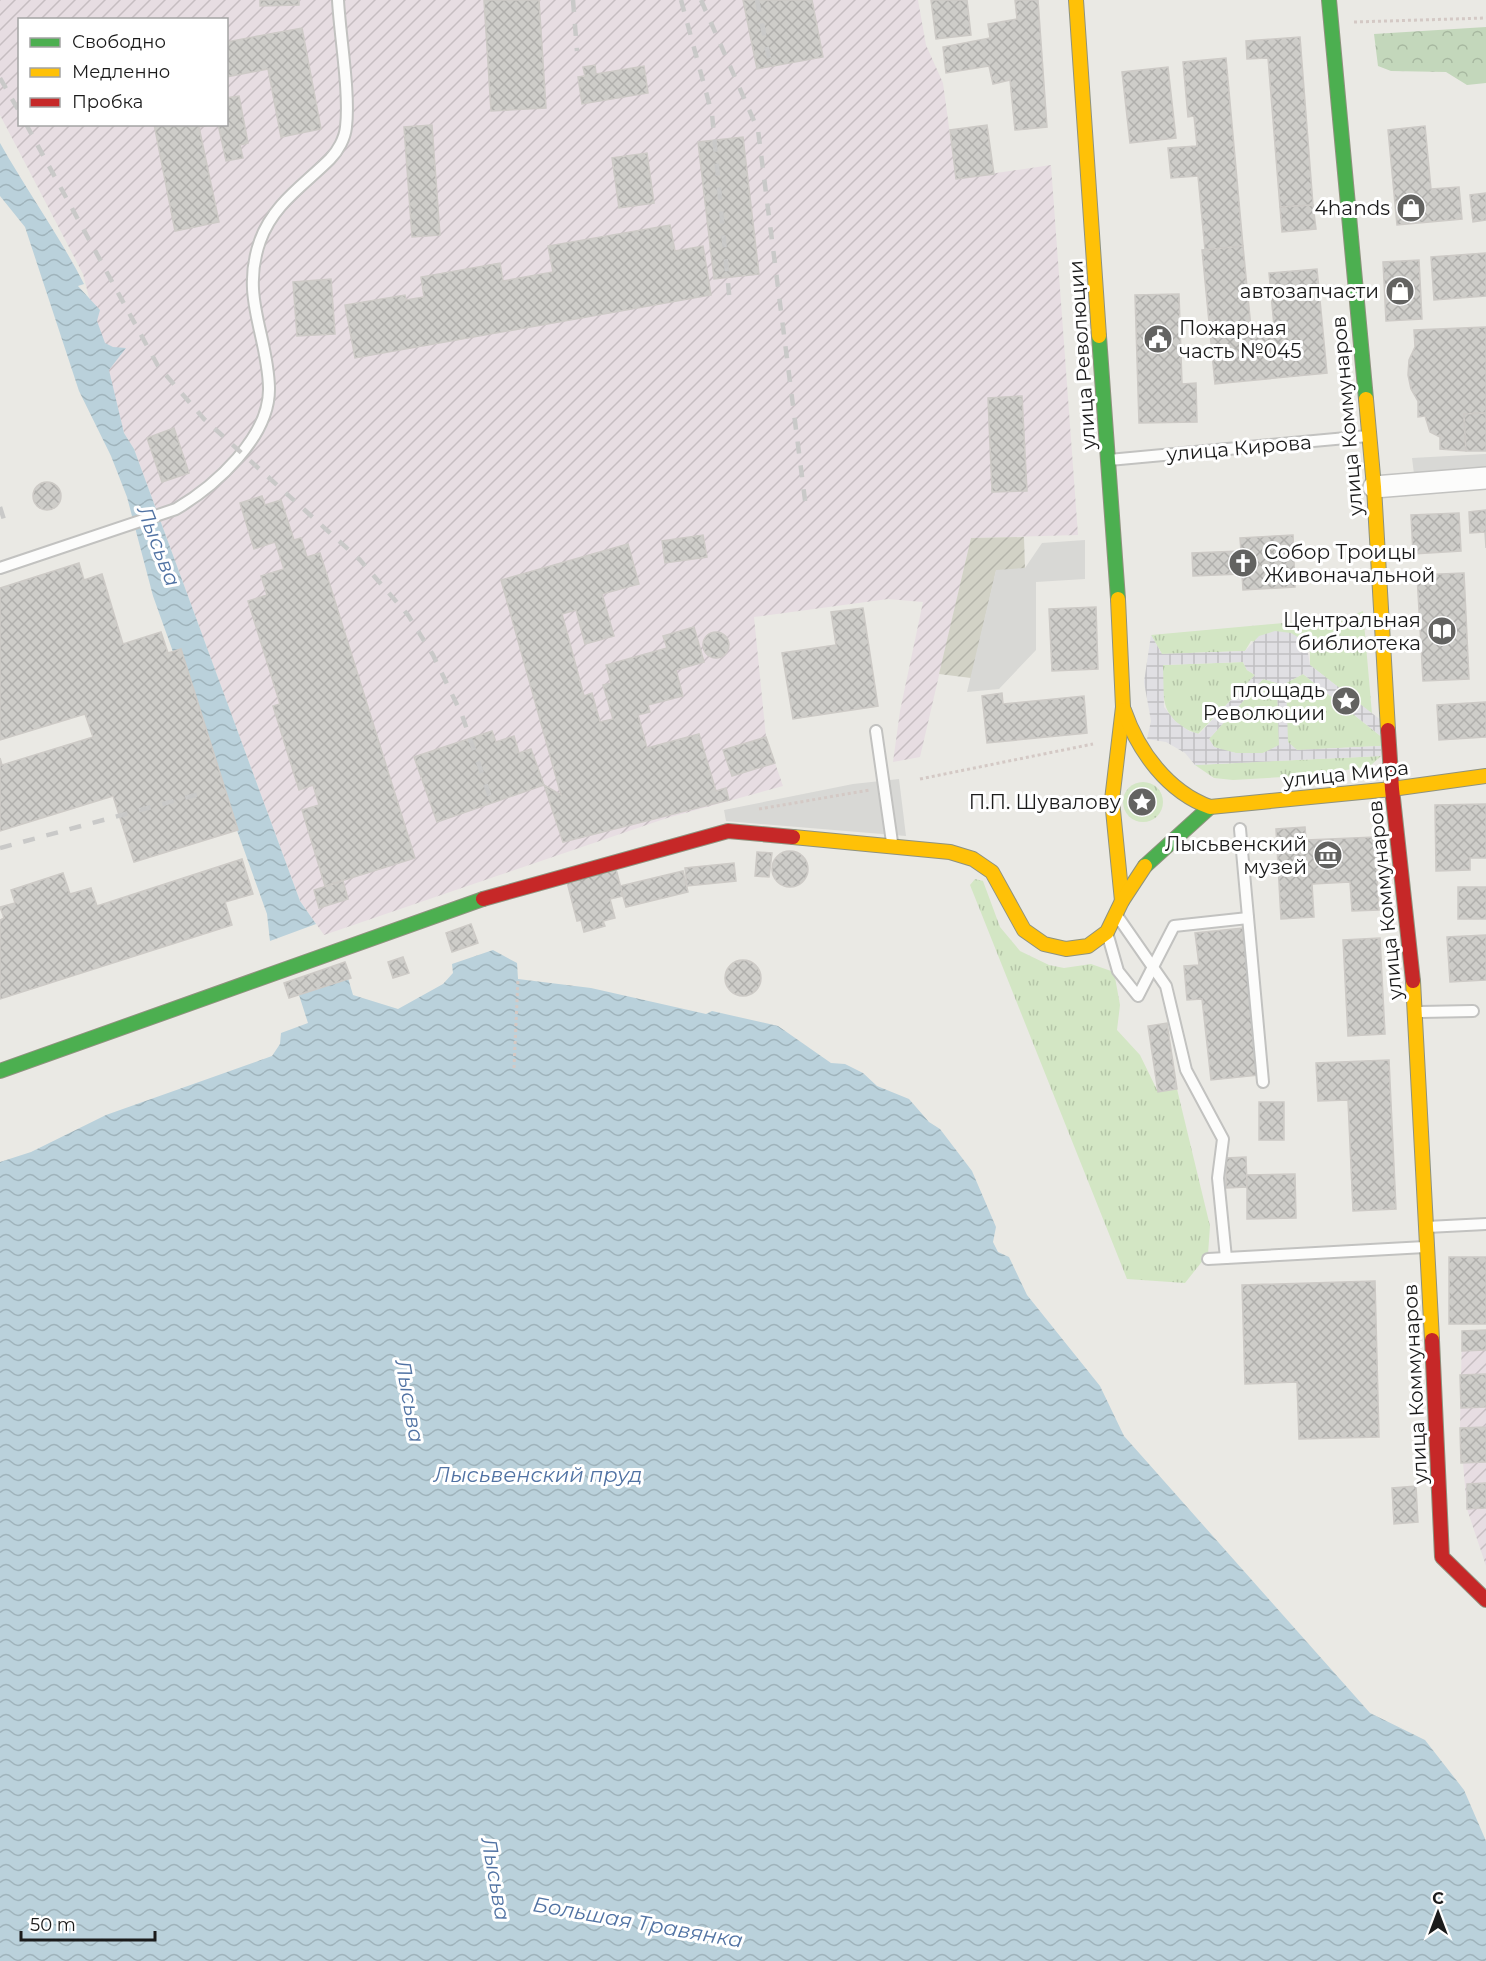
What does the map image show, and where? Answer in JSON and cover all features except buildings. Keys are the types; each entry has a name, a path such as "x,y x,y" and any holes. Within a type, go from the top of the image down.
{"main road":[{"name":"улица Революции","path":"1076,0 1109,460 1123,707"},
{"name":"улица Коммунаров","path":"1329,0 1374,487 1392,789 1417,1012 1442,1557 1486,1600"},
{"path":"0,1071 471,902 728,831 893,845 950,852 973,859 992,872 1024,930 1044,944 1066,949 1088,946 1107,932 1122,901 1144,867 1210,807 1185,799 1151,766 1135,740 1123,707"},
{"path":"1122,901 1112,800 1123,707"},
{"name":"улица Мира","path":"1210,807 1486,777"}],"street":[{"path":"1374,487 1486,478"}],"lane":[{"path":"0,568 176,509 202,494 242,451 266,409 269,387 253,303 255,261 260,240 282,202 330,158 343,139 346,128 338,0"},
{"name":"улица Кирова","path":"1109,460 1368,436"},
{"path":"876,730 893,845"},
{"path":"1240,829 1263,1082"},
{"path":"1116,915 1166,986 1186,1070 1223,1139 1218,1178 1226,1258"},
{"path":"1107,932 1118,971 1138,996 1174,926 1248,918"},
{"path":"1417,1012 1473,1011"},
{"path":"1427,1227 1486,1224"},
{"path":"1208,1259 1428,1247"}],"path":[{"path":"1331,23 1486,18"},
{"path":"920,779 1093,744"},
{"path":"514,1068 518,979"}],"shaded area":[{"path":"0,0 918,0 926,45 943,83 956,179 1051,165 1078,535 971,538 920,757 893,762 900,711 923,602 888,599 754,617 766,737 783,786 667,818 324,935 300,901 134,449 124,433 83,274 0,115"},
{"path":"1486,454 1486,470 1414,474 1412,458"},
{"path":"1024,537 1025,569 996,571 971,678 939,674 971,538"},
{"path":"1085,540 1085,579 1036,582 1036,650 999,689 967,692 996,570 1025,568 1042,543"},
{"name":"площадь Революции","path":"1275,631 1291,633 1306,642 1310,665 1382,721 1383,738 1303,674 1286,683 1288,742 1297,750 1381,746 1381,756 1195,765 1185,753 1166,742 1147,739 1151,721 1144,682 1151,635 1162,654 1245,651 1259,636","holes":["1243,662 1247,670 1255,675 1199,734 1189,731 1175,721 1164,707 1163,665","1263,679 1277,683 1279,745 1263,753 1236,753 1214,747 1209,739"]},
{"path":"899,779 906,836 726,821 724,810 853,784"},
{"path":"1486,1330 1486,1566 1467,1509 1460,1428 1462,1331"}],"green space":[{"path":"1486,27 1486,83 1467,85 1446,72 1391,71 1378,66 1374,34"},
{"path":"1363,611 1372,714 1310,665 1310,652 1251,641 1245,651 1162,654 1151,635 1348,617"},
{"path":"1243,662 1247,670 1255,675 1198,734 1186,729 1170,716 1164,698 1163,665"},
{"path":"1303,674 1383,738 1381,746 1297,750 1287,742 1286,683"},
{"path":"1263,679 1277,683 1279,745 1265,753 1256,754 1230,752 1214,747 1209,739"},
{"path":"1381,756 1370,766 1316,775 1233,780 1214,778 1195,765"},
{"path":"1143,782 1157,788 1163,802 1157,816 1143,822 1129,816 1123,802 1129,788"},
{"path":"975,879 983,881 1000,927 1020,951 1049,965 1064,968 1091,964 1114,972 1120,1005 1117,1030 1140,1055 1158,1092 1177,1089 1210,1226 1208,1254 1185,1283 1127,1279 970,885"}],"water":[{"name":"Лысьва","path":"0,143 84,284 78,286 100,310 97,321 105,343 113,347 126,348 109,370 124,433 134,449 300,901 316,924 270,941 267,914 153,596 127,497 111,456 79,391 25,227 0,196"},
{"name":"Лысьвенский пруд","path":"493,950 517,963 518,979 591,988 706,1014 712,1011 778,1026 831,1063 845,1064 863,1073 877,1086 909,1099 929,1122 940,1129 972,1171 996,1227 993,1242 998,1252 1009,1257 1027,1295 1100,1386 1124,1436 1370,1713 1425,1740 1464,1790 1486,1841 1486,1961 0,1961 0,1162 31,1152 106,1115 272,1056 280,1044 281,1033 308,1023 299,995 348,978 353,995 398,1009 443,984 453,973 452,964"}],"railway":[{"path":"573,0 577,51"},
{"path":"681,0 712,114 730,304"},
{"path":"701,0 758,130 806,508"},
{"path":"757,0 769,58"},
{"path":"0,78 18,110"},
{"path":"27,126 158,366 204,419 360,560 408,615 433,655 462,715 490,797"},
{"path":"0,507 6,526"},
{"path":"0,848 203,793"}],"traffic: fast":[{"path":"1329,0 1366,399"},
{"path":"1099,336 1118,599"},
{"path":"1145,866 1210,807"},
{"path":"0,1071 483,899"}],"traffic: slow":[{"path":"1076,0 1099,336"},
{"path":"1366,399 1374,487 1388,730"},
{"path":"1118,599 1123,707 1112,800 1122,901"},
{"path":"1124,710 1146,755 1168,781 1195,800 1210,807 1392,789 1486,776"},
{"path":"793,837 950,852 973,859 992,872 1024,930 1044,944 1066,949 1088,946 1107,932 1122,901 1145,866"},
{"path":"1413,981 1432,1340"}],"traffic: jam":[{"path":"1388,730 1392,789 1413,981"},
{"path":"483,899 728,831 793,837"},
{"path":"1432,1340 1442,1557 1486,1600"}],"place":[{"name":"4hands","path":"1411,208"},
{"name":"автозапчасти","path":"1400,291"},
{"name":"Пожарная часть №045","path":"1158,339"},
{"name":"Собор Троицы Живоначальной","path":"1243,563"},
{"name":"Центральная библиотека","path":"1442,631"},
{"name":"площадь Революции","path":"1346,701"},
{"name":"П.П. Шувалову","path":"1142,802"},
{"name":"Лысьвенский музей","path":"1328,855"}],"water label":[{"name":"Большая Травянка","path":"638,1922"}]}
